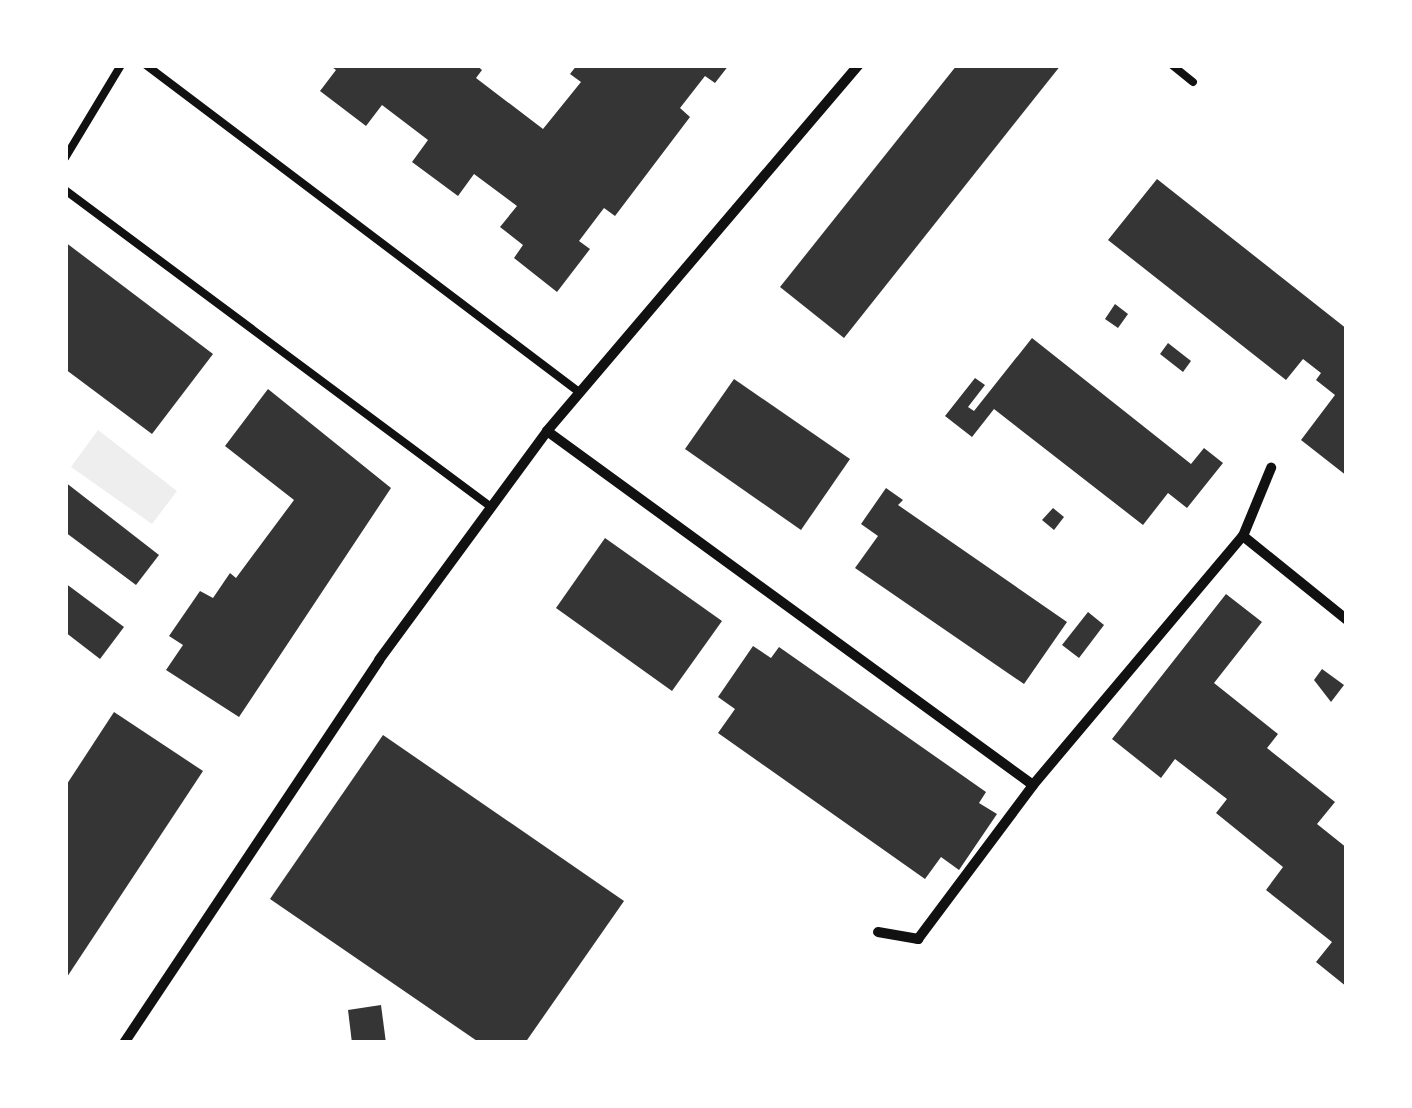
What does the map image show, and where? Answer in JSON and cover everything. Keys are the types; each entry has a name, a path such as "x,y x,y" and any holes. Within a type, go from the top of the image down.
{"street":[{"path":"124,1043 380,660 547,431 859,65"},
{"path":"547,431 1033,786"},
{"path":"878,932 918,939 1033,786 1243,536 1271,468"},
{"path":"1243,536 1347,620"}],"lane":[{"path":"65,158 120,65"},
{"path":"146,65 579,392"},
{"path":"1172,65 1194,82"},
{"path":"65,190 491,507"}],"shaded area":[{"path":"98,430 177,491 152,524 71,467"}],"building":[{"path":"329,65 476,65 482,70 476,78 543,129 581,82 570,74 577,65 729,65 715,83 705,76 680,108 690,117 615,216 604,208 579,241 590,249 557,292 514,258 523,245 500,227 517,206 474,174 458,196 412,162 428,140 382,105 366,126 320,91 336,70"},
{"path":"957,65 1061,65 844,338 780,287"},
{"path":"1157,179 1347,329 1347,476 1301,440 1335,395 1316,380 1321,373 1303,359 1286,380 1108,240"},
{"path":"65,242 213,354 152,434 65,369"},
{"path":"1115,304 1128,314 1118,328 1105,319"},
{"path":"1032,338 1191,464 1204,448 1223,463 1187,508 1168,493 1143,525 994,409 972,437 945,416 975,378 985,385 968,407 974,411"},
{"path":"1168,343 1191,361 1183,372 1160,354"},
{"path":"734,379 850,459 801,530 685,449"},
{"path":"268,389 391,488 239,717 166,670 183,645 169,636 200,591 213,598 230,573 236,578 294,500 225,446"},
{"path":"65,482 159,555 136,585 65,532"},
{"path":"886,488 903,500 898,505 1067,622 1024,684 855,568 878,536 861,524"},
{"path":"1053,508 1064,517 1054,530 1042,520"},
{"path":"605,538 722,621 672,691 556,608"},
{"path":"65,583 124,627 100,659 65,632"},
{"path":"1226,594 1262,622 1214,683 1278,734 1267,748 1335,802 1317,824 1347,848 1347,987 1316,962 1332,942 1266,890 1283,867 1216,813 1227,799 1175,759 1161,778 1112,739"},
{"path":"1088,612 1104,625 1079,658 1062,645"},
{"path":"753,646 771,658 779,647 986,792 979,803 997,814 959,870 941,857 925,879 718,733 735,709 718,697"},
{"path":"1322,669 1344,685 1331,702 1314,680"},
{"path":"114,712 203,771 65,980 65,787"},
{"path":"383,735 624,901 525,1043 480,1043 270,899"},
{"path":"381,1005 386,1043 352,1043 348,1010"}]}
